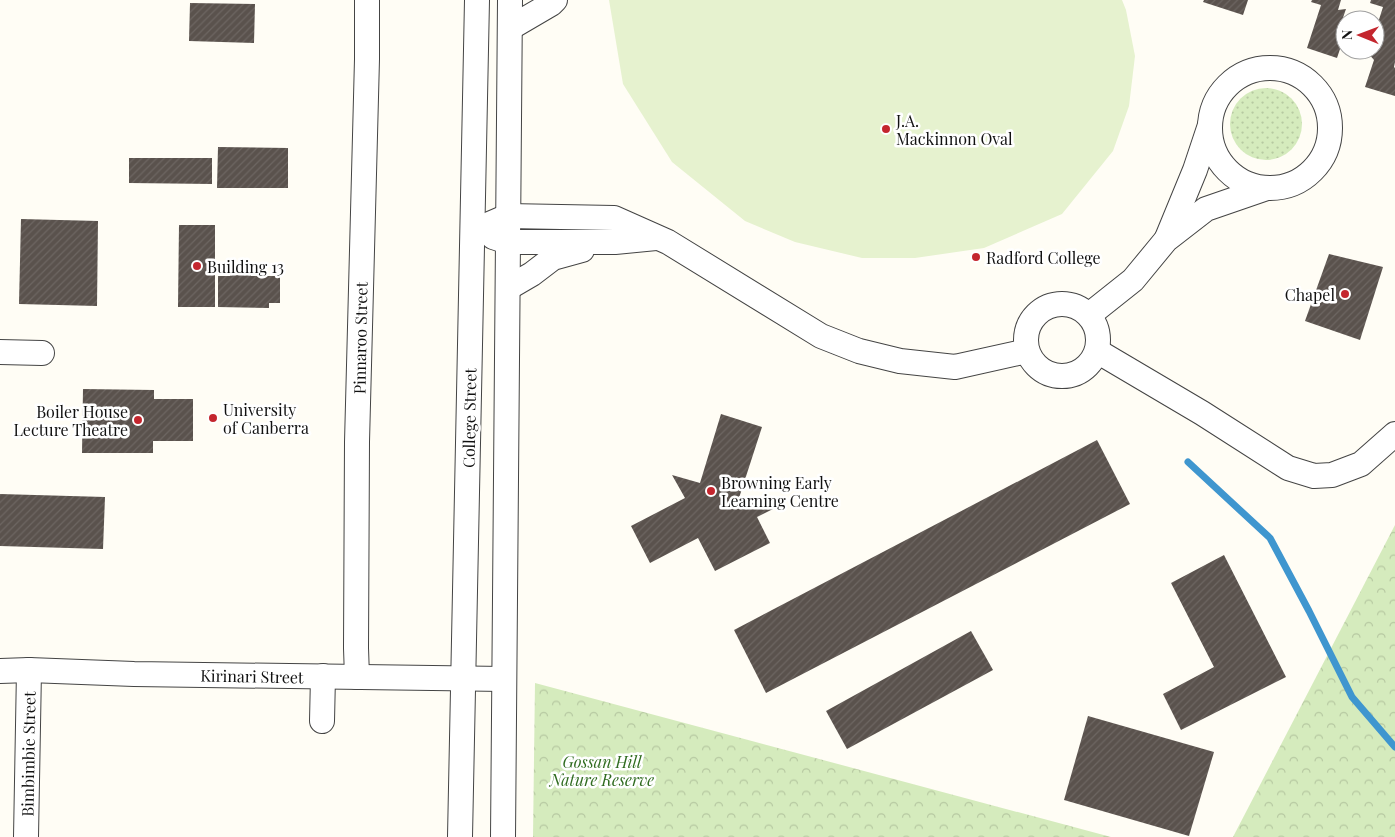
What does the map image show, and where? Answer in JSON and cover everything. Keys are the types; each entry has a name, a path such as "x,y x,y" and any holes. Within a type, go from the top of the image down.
{"street":[{"name":"Pinnaroo Street","path":"357,676 357,442 367,0"},
{"name":"College Street","path":"460,837 477,0"},
{"path":"503,837 510,0"},
{"path":"510,28 552,4 555,0"},
{"path":"1089,315 1133,280 1166,240 1206,208 1267,188 1286,186 1304,178 1318,165 1327,148 1331,128 1327,107 1317,89 1302,75 1282,68 1261,67 1242,74 1226,87 1214,104 1195,170 1166,240"},
{"path":"1210,123 1212,142 1219,160 1232,174 1249,184 1267,188"},
{"path":"473,231 508,216 614,218 668,242 821,336 858,351 900,361 954,367 1027,351"},
{"path":"473,231 508,242 616,242 658,238"},
{"path":"508,288 532,274 553,258 616,242"},
{"path":"1055,304 1067,304 1079,308 1089,315 1098,332 1099,342 1093,361 1086,369 1066,377 1054,376 1042,371 1033,362 1027,351 1028,327 1034,316 1055,304"},
{"path":"1097,351 1202,412 1288,468 1314,476 1332,475 1362,464 1395,434"},
{"path":"0,352 42,353"},
{"name":"Bimbimbie Street","path":"26,837 29,670"},
{"name":"Kirinari Street","path":"0,671 504,679"},
{"path":"322,720 323,676"}],"green space":[{"name":"J.A. Mackinnon Oval","path":"609,0 1122,0 1126,10 1135,56 1129,106 1113,151 1062,214 984,248 915,258 862,258 795,242 745,221 672,162 623,84"},
{"path":"1266,88 1286,94 1296,104 1302,124 1296,144 1286,154 1266,160 1246,154 1236,144 1230,124 1236,104 1246,94"},
{"path":"1395,525 1395,837 1233,837"},
{"name":"Gossan Hill Nature Reserve","path":"535,683 1111,837 533,837"}],"building":[{"path":"1204,0 1248,0 1243,15 1203,2"},
{"path":"1312,0 1341,0 1338,10 1335,10 1335,57 1307,48 1321,5 1311,2"},
{"path":"1371,0 1395,0 1395,96 1365,87 1374,60 1385,60 1385,10 1382,10 1383,7 1370,3"},
{"path":"190,3 255,4 254,43 189,41"},
{"path":"218,147 288,148 288,188 217,188"},
{"path":"129,158 212,158 212,184 129,183"},
{"path":"21,219 98,221 97,306 19,304"},
{"name":"Building 13","path":"179,225 215,225 215,307 178,307"},
{"name":"Chapel","path":"1329,254 1383,267 1360,340 1305,321"},
{"path":"230,270 251,270 251,276 280,276 280,303 269,303 269,308 218,307 218,276 230,276"},
{"name":"Boiler House Lecture Theatre","path":"83,389 154,390 154,399 193,399 193,441 153,441 153,453 82,453"},
{"name":"Browning Early Learning Centre","path":"721,414 762,427 739,498 773,509 757,517 770,543 715,571 698,538 650,563 631,526 685,498 672,475 700,483"},
{"path":"1097,440 1130,504 766,693 734,630"},
{"path":"0,494 105,497 103,549 0,546"},
{"path":"1224,555 1286,677 1181,730 1163,694 1214,667 1171,583"},
{"path":"971,631 993,670 847,749 826,711"},
{"path":"1088,716 1214,752 1189,836 1064,800"}],"waterway":[{"path":"1188,462 1270,538 1352,697 1395,747"}],"place":[{"name":"J.A. Mackinnon Oval","path":"886,129"},
{"name":"Radford College","path":"976,257"},
{"name":"Building 13","path":"197,266"},
{"name":"Chapel","path":"1345,294"},
{"name":"University of Canberra","path":"213,418"},
{"name":"Boiler House Lecture Theatre","path":"138,420"},
{"name":"Browning Early Learning Centre","path":"711,491"}]}
